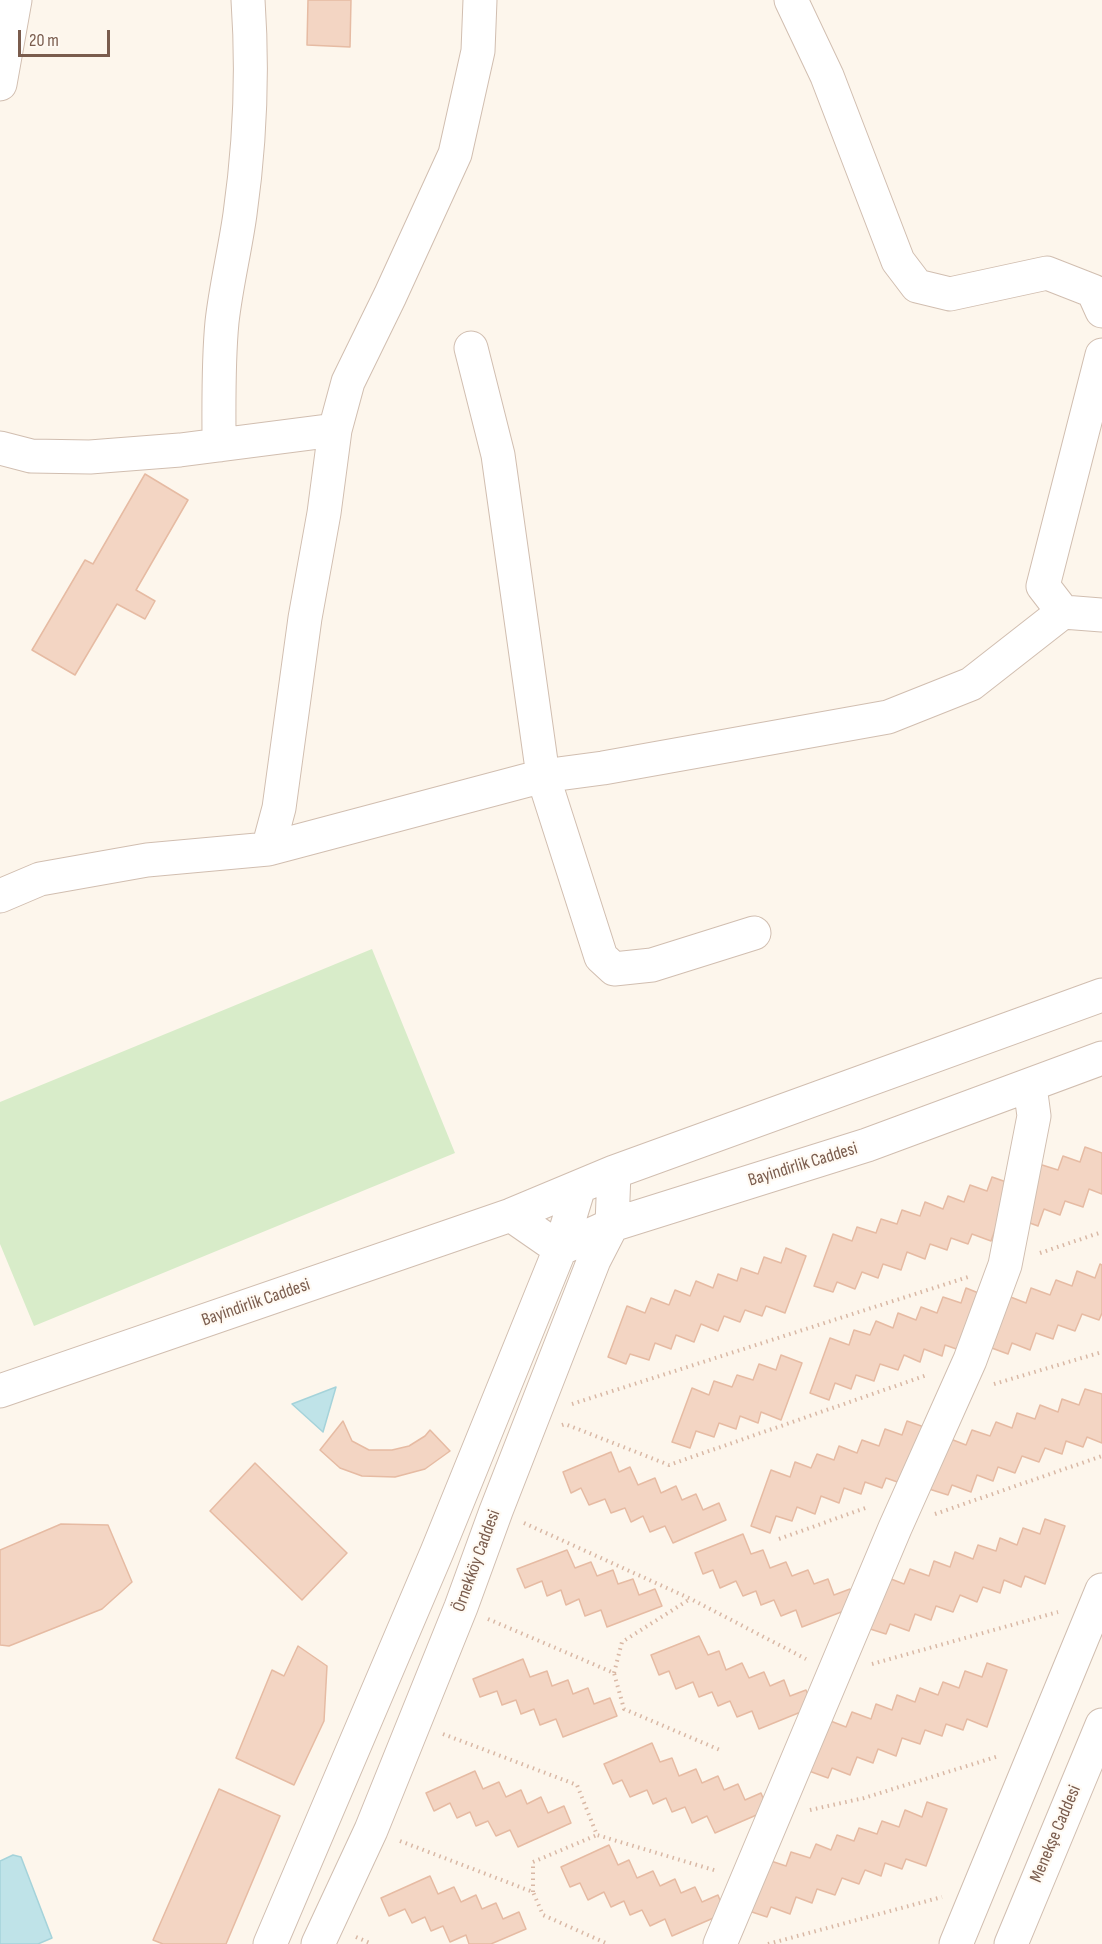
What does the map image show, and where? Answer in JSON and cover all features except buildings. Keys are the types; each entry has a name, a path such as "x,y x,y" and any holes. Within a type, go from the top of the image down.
{"street":[{"path":"0,84 15,0"},
{"path":"219,445 222,321 240,214 250,123 248,0"},
{"path":"268,849 279,808 304,618 324,513 335,430 348,382 455,154 478,51 480,0"},
{"path":"791,0 827,76 898,261 917,286 950,294 1047,273 1093,291 1102,311"},
{"path":"471,348 498,455 543,776 601,957 614,969 652,965 754,933"},
{"path":"1063,612 1043,586 1102,355"},
{"path":"0,447 31,456 90,457 219,445 335,430"},
{"path":"0,896 40,879 147,860 268,849 543,776 615,766 888,717 972,684 1063,612 1102,615"},
{"name":"Bayindirlik Caddesi","path":"0,1391 511,1215 614,1172 1102,995"},
{"name":"Bayindirlik Caddesi","path":"560,1249 612,1225 867,1145 1102,1058"},
{"path":"720,1944 895,1528 970,1360 1005,1265 1034,1116 1030,1086"},
{"name":"Örnekköy Caddesi","path":"318,1944 371,1830 461,1607 594,1260 612,1225 614,1172"},
{"path":"270,1944 437,1552 560,1249 579,1187"},
{"path":"511,1215 560,1249"},
{"path":"956,1944 1100,1594"},
{"name":"Menekşe Caddesi","path":"1011,1944 1102,1725"}],"path":[{"path":"531,1422 1102,1232"},
{"path":"954,1396 1102,1352"},
{"path":"531,1422 565,1424 669,1465 970,1360"},
{"path":"895,1528 1102,1456"},
{"path":"779,1539 912,1491"},
{"path":"496,1511 691,1599 835,1674 1063,1610 1100,1594"},
{"path":"691,1599 622,1642 615,1673 624,1708 720,1750"},
{"path":"461,1607 615,1673"},
{"path":"413,1723 577,1785 597,1836"},
{"path":"771,1819 864,1798 1039,1743"},
{"path":"371,1830 533,1892"},
{"path":"608,1944 543,1915 533,1892 533,1862 597,1836 746,1880"},
{"path":"768,1944 980,1886"}],"green space":[{"path":"372,949 455,1153 34,1326 0,1244 0,1102"}],"water":[{"path":"336,1387 323,1432 292,1404"},
{"path":"13,1855 21,1857 52,1938 38,1944 0,1944 0,1861"}]}
